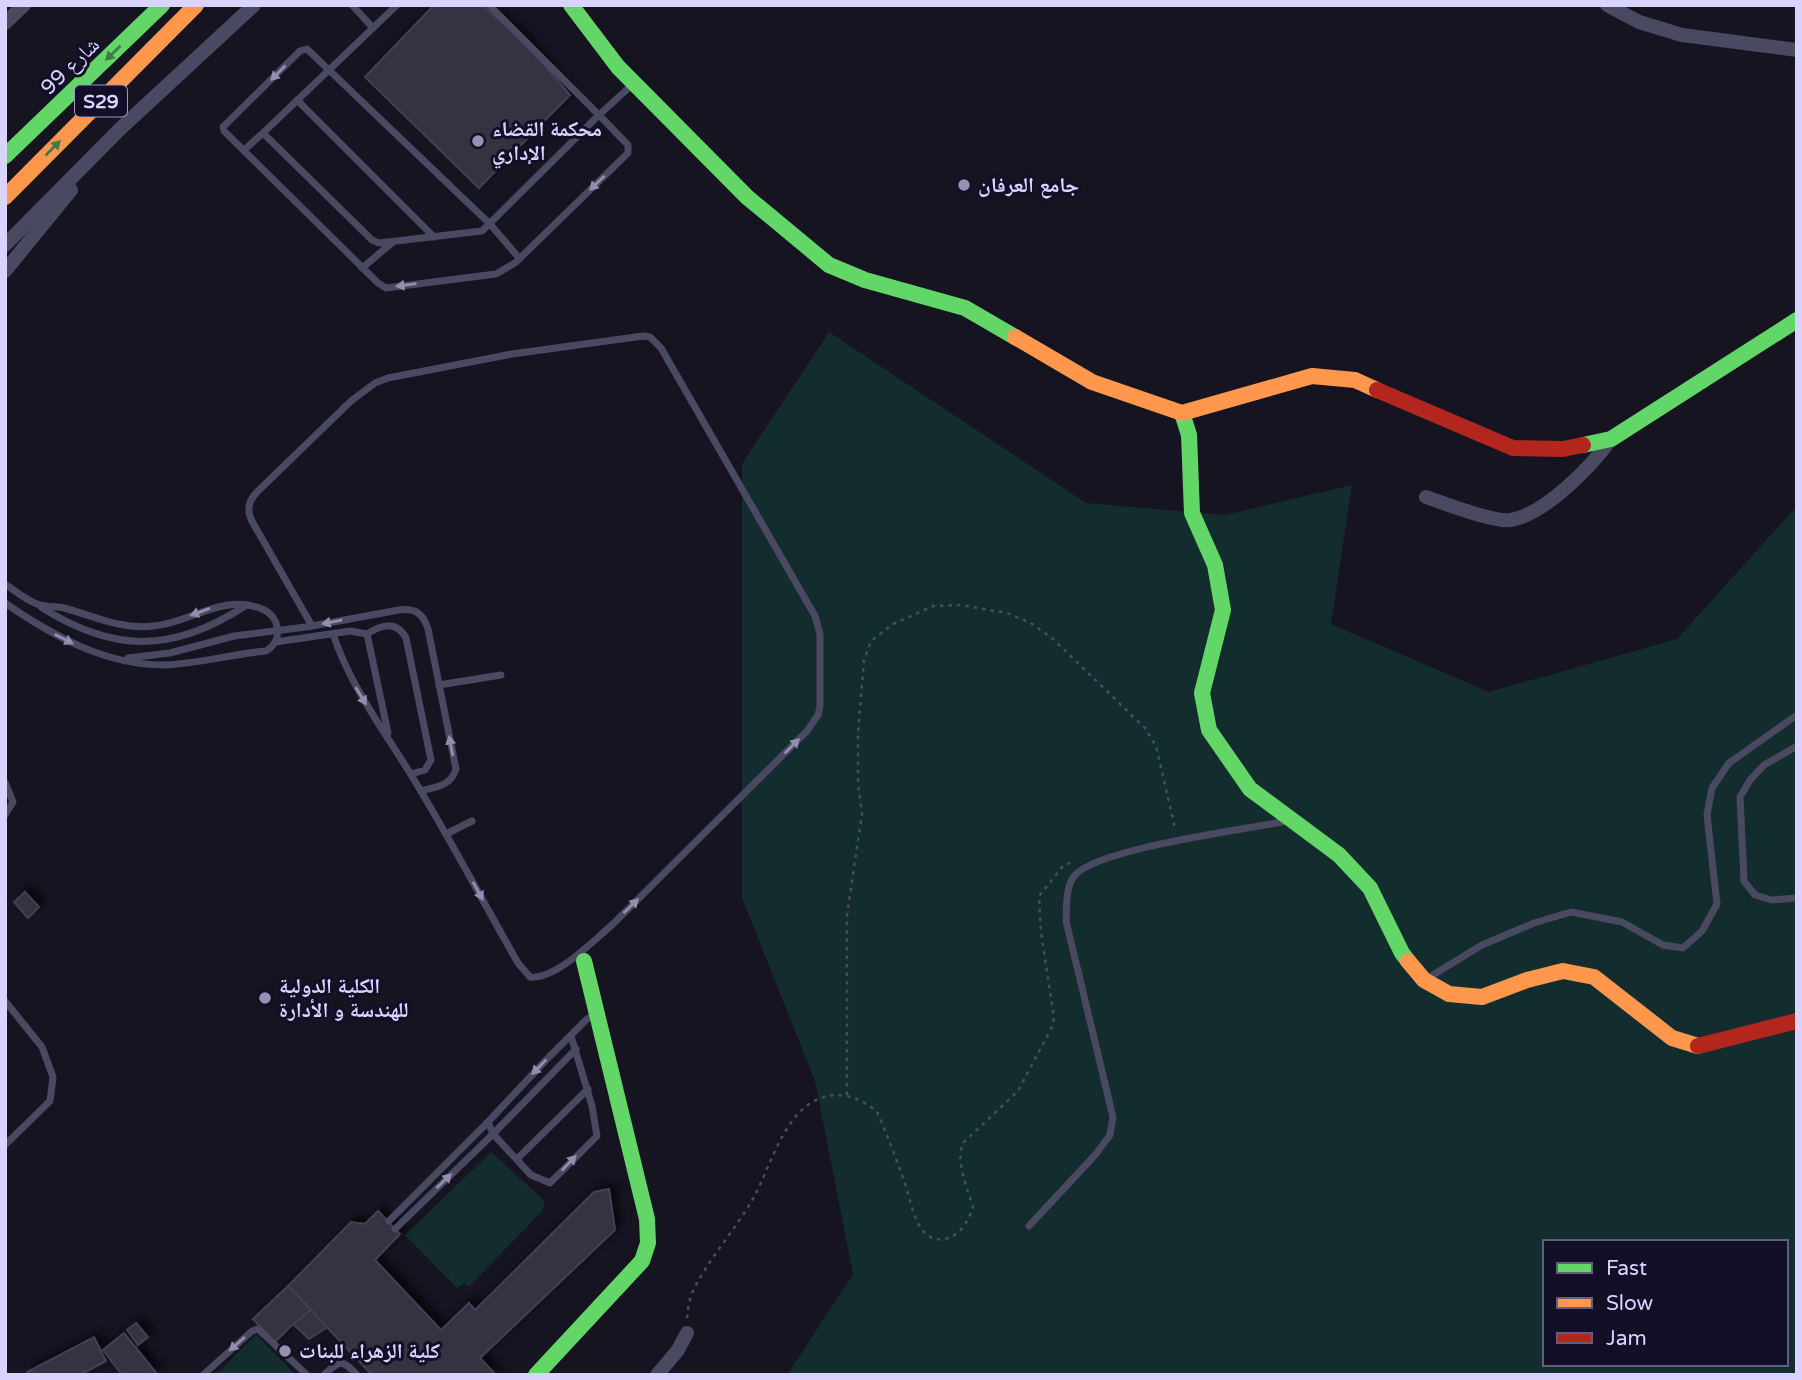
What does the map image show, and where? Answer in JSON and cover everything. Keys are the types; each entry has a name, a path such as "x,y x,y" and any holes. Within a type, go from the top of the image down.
{"street":[{"path":"5,23 24,5"},
{"name":"99 شارع","path":"5,154 162,5"},
{"name":"S29","path":"5,197 196,5"},
{"path":"5,245 120,129 254,5"},
{"path":"571,5 618,67 747,197 829,265 864,280 965,309 1092,382 1182,413 1312,376 1355,380 1513,448 1563,449 1611,439"},
{"path":"1607,5 1639,22 1682,35 1797,50"},
{"path":"5,271 120,129"},
{"path":"1426,497 1468,512 1509,521 1535,510 1590,467 1611,439 1797,320"},
{"path":"1182,413 1189,435 1192,513 1215,565 1223,610 1202,693 1209,730 1250,789 1339,855 1370,888 1402,953 1424,980 1449,994 1482,997 1527,980 1563,971 1594,976 1672,1038 1701,1047 1797,1021"},
{"path":"536,1375 642,1261 648,1243 647,1219 583,956"},
{"path":"657,1375 678,1350 687,1333"}],"lane":[{"path":"352,5 373,28"},
{"path":"489,5 628,145 628,153 519,258 496,274 386,288 382,286 224,131 223,127 300,51 307,49 490,224 519,258"},
{"path":"244,150 396,6"},
{"path":"263,133 372,240 379,243 393,242 482,231 634,82"},
{"path":"297,100 434,237"},
{"path":"362,268 393,242"},
{"path":"312,626 253,523 248,506 258,491 362,391 388,378 512,354 643,335 656,342 815,615 820,634 820,706 814,724 583,956 539,978 530,977 523,971 421,791 350,676 333,634"},
{"path":"5,584 70,625 102,636 136,642 191,633 245,606"},
{"path":"5,603 52,633 81,647 136,663 175,664 266,651 276,642 354,631 367,634 386,625 398,628 406,638 430,755 429,766 411,774"},
{"path":"38,605 63,608 135,627 171,623 218,606 245,606 262,609 270,614 276,621 276,642"},
{"path":"108,657 150,657 234,636 312,626 384,612 409,609 418,612 425,619 456,769 448,783 421,791"},
{"path":"384,612 386,625"},
{"path":"367,634 389,740"},
{"path":"439,685 501,675"},
{"path":"1424,980 1482,945 1534,923 1570,912 1622,922 1663,945 1683,948 1702,931 1717,904 1707,815 1712,788 1728,763 1797,715"},
{"path":"1797,746 1764,765 1750,780 1740,797 1744,881 1755,895 1772,900 1797,898"},
{"path":"5,782 13,802 5,815"},
{"path":"1029,1226 1096,1154 1110,1135 1113,1117 1066,921 1067,894 1074,876 1091,862 1125,852 1292,820"},
{"path":"446,834 472,821"},
{"path":"5,1001 42,1047 53,1077 50,1101 5,1146"},
{"path":"388,1221 587,1019 597,1014"},
{"path":"488,1122 493,1134 531,1175 550,1183 597,1136 587,1089 571,1036"},
{"path":"395,1228 576,1049"},
{"path":"517,1159 587,1089"},
{"path":"203,1375 252,1331 258,1329 307,1375"},
{"path":"324,1375 341,1363 357,1375"}],"path":[{"path":"847,1095 847,915 862,814 858,784 858,733 864,660 871,641 893,624 933,607 961,605 1007,612 1031,623 1053,639 1145,728 1156,746 1178,842"},
{"path":"687,1333 691,1294 754,1196 791,1123 801,1110 822,1098 847,1095 870,1105 877,1112 919,1224 926,1234 933,1239 944,1240 963,1228 973,1208 960,1149 964,1142 1018,1091 1052,1027 1054,1018 1041,932 1040,896 1063,866 1073,862 1091,862"}],"green space":[{"path":"829,332 1086,503 1225,515 1352,485 1331,624 1489,692 1677,639 1797,506 1797,1375 787,1375 853,1274 815,1081 742,898 742,464"},
{"path":"491,1152 545,1201 542,1211 469,1287 464,1283 457,1288 405,1235"},
{"path":"256,1334 296,1375 207,1375 220,1371"}],"building":[{"name":"محكمة القضاء الإداري","path":"434,5 481,5 522,39 570,95 479,188 365,77"},
{"path":"25,892 39,907 28,918 14,902"},
{"path":"609,1189 615,1230 480,1358 496,1375 372,1375 288,1286 351,1222 365,1224 378,1211 400,1234 375,1260 441,1330 469,1303 475,1310 594,1192"},
{"path":"288,1286 311,1310 275,1342 253,1319"},
{"path":"311,1310 327,1327 309,1339 293,1324"},
{"path":"136,1323 148,1337 138,1345 127,1330"},
{"path":"124,1333 158,1375 122,1375 103,1350"},
{"path":"94,1337 106,1361 80,1375 29,1375 27,1372"}],"traffic: fast":[{"path":"5,156 162,5"},
{"path":"571,5 618,67 747,197 829,265 865,280 965,308 1015,337"},
{"path":"1583,445 1611,439 1797,320"},
{"path":"1182,413 1189,435 1192,513 1215,565 1223,610 1202,693 1209,730 1250,789 1339,855 1370,888 1408,961"},
{"path":"536,1375 642,1261 648,1243 647,1219 584,961"}],"traffic: slow":[{"path":"5,197 196,5"},
{"path":"1015,337 1092,382 1182,413 1312,376 1355,380 1377,390"},
{"path":"1408,961 1424,980 1449,994 1482,997 1527,980 1563,971 1594,977 1672,1038 1698,1046"}],"traffic: jam":[{"path":"1377,390 1513,448 1563,449 1583,445"},
{"path":"1698,1046 1797,1021"}],"place":[{"name":"محكمة القضاء الإداري","path":"478,141"},
{"name":"جامع العرفان","path":"964,185"},
{"name":"الكلية الدولية للهندسة و الأدارة","path":"265,998"},
{"name":"كلية الزهراء للبنات","path":"285,1351"}]}
